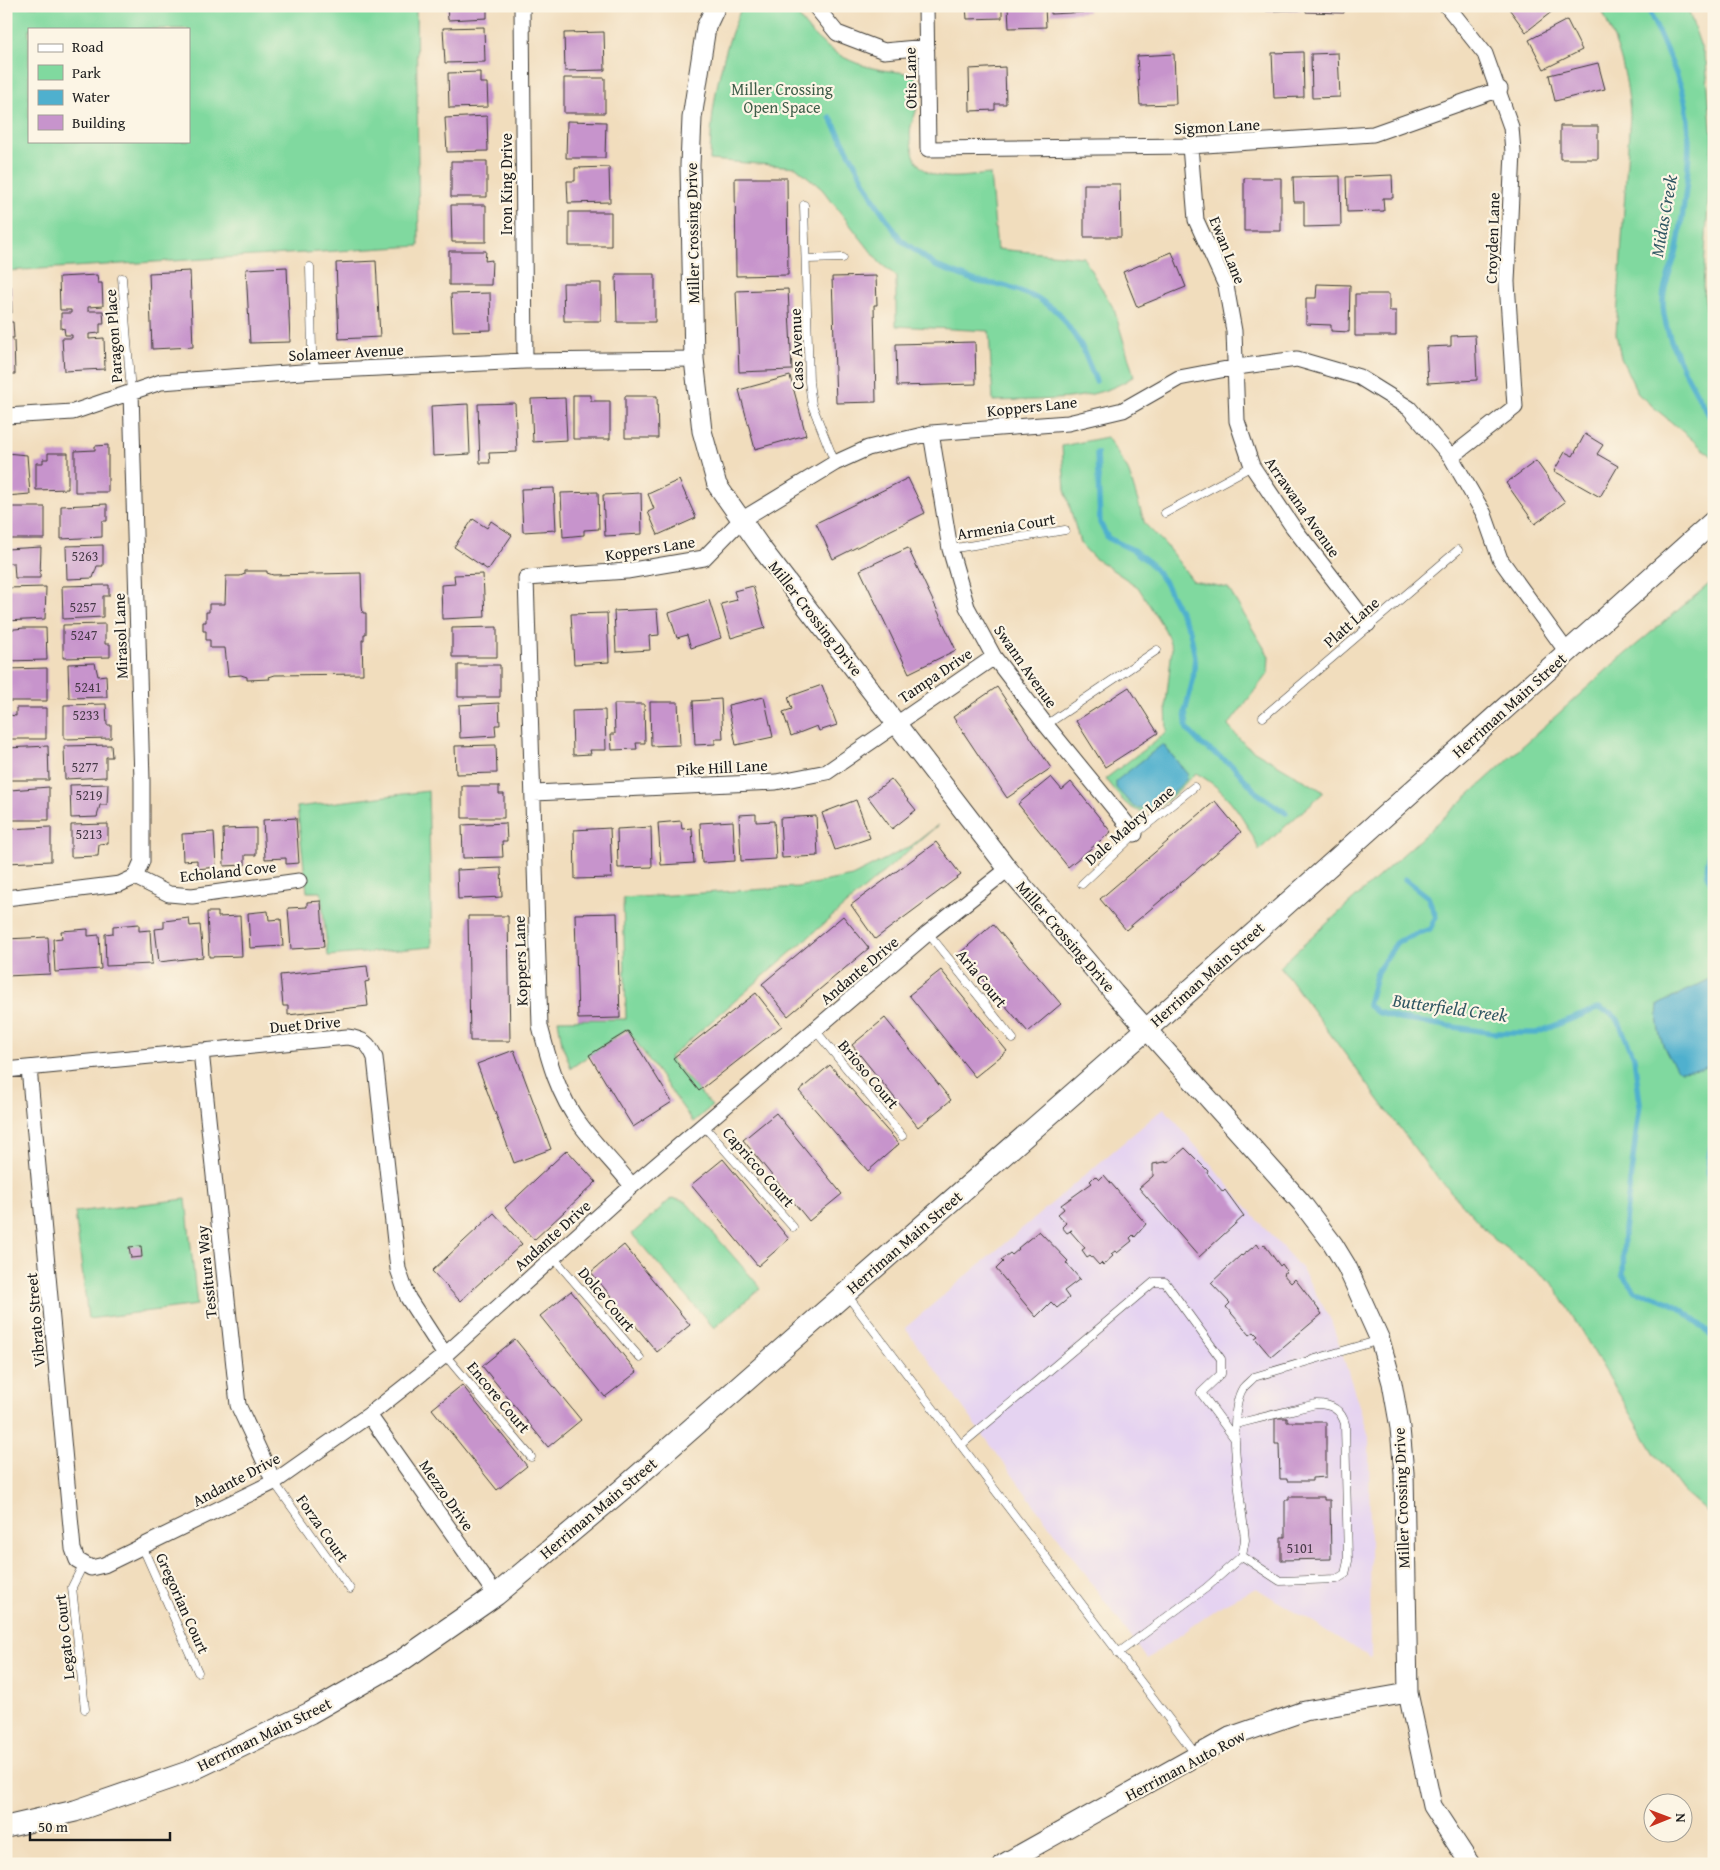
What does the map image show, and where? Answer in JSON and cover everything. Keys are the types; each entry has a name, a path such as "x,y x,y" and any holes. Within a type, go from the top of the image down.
{"main road":[{"name":"Herriman Main Street","path":"6,1827 75,1811 188,1772 310,1713 401,1661 496,1595 625,1487 1147,1029 1711,522"}],"street":[{"name":"Iron King Drive","path":"522,6 525,361"},
{"name":"Miller Crossing Drive","path":"716,6 706,27 692,118 690,165 694,359 702,431 717,484 741,520 1008,869 1318,1223 1347,1267 1380,1340 1392,1383 1400,1428 1404,1473 1408,1693 1432,1806 1470,1864"},
{"path":"814,6 837,33 884,51 927,47"},
{"name":"Otis Lane","path":"926,6 928,148"},
{"name":"Croyden Lane","path":"1446,6 1485,54 1500,89 1511,127 1513,152 1507,282 1515,407 1451,458"},
{"name":"Sigmon Lane","path":"928,148 1190,146 1373,134 1500,89"},
{"name":"Ewan Lane","path":"1190,146 1196,220 1226,286 1234,331 1237,367"},
{"name":"Solameer Avenue","path":"6,416 73,412 100,405 161,382 316,371 525,361 694,359"},
{"name":"Koppers Lane","path":"632,1186 580,1124 562,1096 549,1061 540,1026 526,578 627,572 704,558 741,520 835,463 868,448 931,433 1068,423 1123,410 1179,378 1237,367 1298,359 1359,376 1409,408 1451,458 1484,514 1500,559 1568,652"},
{"name":"Arrawana Avenue","path":"1237,367 1237,421 1252,466 1293,527 1368,624"},
{"name":"Mirasol Lane","path":"131,392 142,781 142,862 135,877"},
{"name":"Swann Avenue","path":"931,433 950,548 967,607 994,657 1046,725 1136,834"},
{"name":"Tampa Drive","path":"896,723 994,657"},
{"name":"Pike Hill Lane","path":"534,793 776,782 818,774 827,772 896,723"},
{"name":"Andante Drive","path":"83,1565 91,1568 104,1565 274,1482 369,1415 445,1356 632,1186 928,933 1008,869"},
{"path":"6,898 120,884 135,877"},
{"name":"Echoland Cove","path":"135,877 169,894 192,896 300,880"},
{"name":"Duet Drive","path":"6,1070 347,1037 359,1038 370,1045 375,1058 398,1270 408,1298 445,1356"},
{"name":"Tessitura Way","path":"201,1051 238,1405 274,1482"},
{"name":"Vibrato Street","path":"29,1068 73,1549 77,1560 83,1565"},
{"name":"Mezzo Drive","path":"369,1415 496,1595"},
{"name":"Herriman Auto Row","path":"1003,1864 1230,1737 1305,1711 1408,1693"}],"lane":[{"name":"Cass Avenue","path":"804,206 809,382 812,405 835,463"},
{"path":"807,259 843,258"},
{"path":"310,267 312,351 316,371"},
{"name":"Paragon Place","path":"122,278 131,392"},
{"path":"1165,513 1252,466"},
{"name":"Armenia Court","path":"950,548 1065,530"},
{"name":"Platt Lane","path":"1263,717 1368,624 1458,550"},
{"path":"1046,725 1157,650"},
{"name":"Dale Mabry Lane","path":"1082,884 1136,834 1194,787"},
{"name":"Aria Court","path":"928,933 1014,1039"},
{"name":"Brioso Court","path":"815,1030 902,1136"},
{"name":"Capricco Court","path":"704,1125 793,1227"},
{"name":"Dolce Court","path":"554,1257 640,1358"},
{"path":"961,1445 1154,1282 1165,1282 1221,1359 1221,1374 1200,1393 1235,1439"},
{"path":"845,1294 1197,1756"},
{"path":"1118,1653 1206,1588 1242,1556 1245,1540 1235,1439 1237,1407 1243,1388 1254,1377 1380,1340"},
{"name":"Encore Court","path":"445,1356 531,1457"},
{"path":"1236,1424 1316,1404 1325,1404 1338,1410 1343,1414 1345,1424 1348,1561 1345,1574 1337,1580 1328,1581 1280,1581 1242,1556"},
{"name":"Forza Court","path":"274,1482 350,1589"},
{"name":"Gregorian Court","path":"142,1546 198,1672"},
{"name":"Legato Court","path":"83,1565 72,1587 85,1708"}],"shaded area":[{"path":"1164,1108 1255,1217 1301,1268 1331,1320 1369,1436 1371,1658 1256,1588 1222,1605 1147,1659 905,1328"}],"green space":[{"path":"6,6 416,6 419,246 6,271"},
{"name":"Miller Crossing Open Space","path":"742,6 792,6 808,29 839,55 863,65 915,76 917,102 910,136 913,152 918,163 934,175 945,177 990,174 997,249 1083,257 1114,309 1134,376 1118,385 1084,396 1048,400 993,401 989,331 896,326 896,276 880,263 822,189 796,167 710,160 712,119 718,82 734,25"},
{"path":"1600,6 1687,6 1706,62 1712,139 1703,287 1714,359 1714,458 1638,394 1621,358 1616,334 1630,114 1627,84 1621,58"},
{"path":"1107,437 1128,470 1145,524 1165,544 1193,581 1228,588 1269,656 1268,673 1228,726 1246,746 1324,792 1259,850 1248,826 1226,796 1196,773 1167,801 1158,807 1140,811 1124,802 1105,779 1167,732 1166,703 1172,648 1165,630 1138,587 1093,557 1080,543 1065,490 1062,446"},
{"path":"1714,580 1714,1518 1683,1491 1655,1454 1552,1282 1495,1240 1430,1169 1280,966 1611,666"},
{"path":"428,791 432,947 328,956 321,892 307,892 297,807"},
{"path":"938,825 669,1058 712,1106 693,1122 627,1029 571,1068 562,1044 558,1020 626,1019 623,898 798,887 852,876 911,846"},
{"path":"672,1198 686,1202 761,1288 714,1328 632,1234"},
{"path":"186,1199 197,1305 88,1319 75,1212"}],"water":[{"path":"1163,744 1188,775 1187,779 1157,804 1150,807 1134,807 1116,788 1116,781"},
{"path":"1714,977 1714,1064 1701,1069 1680,1071 1669,1057 1659,1031 1658,1005"}],"building":[{"path":"447,6 487,6 487,18 448,20"},
{"path":"966,6 1002,6 1002,18 967,19"},
{"path":"1008,6 1045,6 1046,27 1009,28"},
{"path":"1051,6 1088,6 1088,12 1051,14"},
{"path":"1182,6 1216,6 1216,8 1182,9"},
{"path":"1265,6 1301,6 1301,10 1266,11"},
{"path":"1306,6 1344,6 1344,13 1306,12"},
{"path":"1507,6 1559,6 1526,32"},
{"path":"1567,20 1582,50 1544,69 1529,40"},
{"path":"484,27 485,62 445,63 443,28"},
{"path":"604,32 605,70 565,71 564,33"},
{"path":"1303,52 1304,97 1274,98 1272,53"},
{"path":"1338,53 1340,97 1312,98 1311,54"},
{"path":"1174,54 1176,104 1140,105 1137,56"},
{"path":"1598,63 1605,89 1555,101 1549,75"},
{"path":"1005,67 1006,104 995,104 995,110 970,111 969,69"},
{"path":"480,72 480,83 487,83 488,107 449,108 448,73"},
{"path":"564,78 605,78 605,113 564,113"},
{"path":"487,116 488,151 447,152 445,118"},
{"path":"567,121 606,122 605,158 566,158"},
{"path":"1560,126 1598,126 1598,159 1560,159"},
{"path":"451,161 487,161 487,197 451,197"},
{"path":"609,167 610,202 568,203 567,181 575,181 575,168"},
{"path":"1392,175 1393,198 1383,198 1384,211 1347,212 1346,177"},
{"path":"1340,176 1341,226 1304,227 1304,202 1294,202 1293,177"},
{"path":"735,178 787,178 788,275 736,276"},
{"path":"1244,178 1281,178 1281,231 1244,231"},
{"path":"1084,184 1120,184 1121,237 1084,237"},
{"path":"451,205 486,205 486,242 452,242"},
{"path":"569,212 611,212 611,246 569,246"},
{"path":"449,251 486,251 485,261 492,260 491,285 449,285"},
{"path":"1172,252 1186,287 1137,307 1123,272"},
{"path":"376,261 380,337 339,339 336,263"},
{"path":"287,267 290,342 250,343 246,269"},
{"path":"190,271 193,347 152,349 149,273"},
{"path":"616,274 655,274 655,322 617,322"},
{"path":"97,275 98,283 102,283 103,306 88,307 88,311 103,311 104,324 100,324 100,333 89,334 89,339 104,338 105,369 64,371 62,338 72,338 72,335 65,335 64,328 61,329 61,313 71,313 71,310 60,310 59,277"},
{"path":"876,276 877,305 874,305 876,402 836,403 832,277"},
{"path":"563,283 601,283 601,321 564,321"},
{"path":"1317,284 1350,285 1349,332 1331,331 1331,325 1306,324 1306,298 1316,298"},
{"path":"11,286 12,313 6,313 6,287"},
{"path":"788,289 792,370 739,372 736,291"},
{"path":"490,293 491,330 453,331 451,294"},
{"path":"1355,294 1389,294 1389,311 1396,311 1396,336 1355,336"},
{"path":"6,316 9,316 10,322 13,322 14,338 6,338"},
{"path":"1475,335 1477,380 1428,383 1426,347 1451,346 1451,336"},
{"path":"14,340 15,374 6,374 6,341"},
{"path":"975,342 976,384 897,386 896,344"},
{"path":"790,376 806,435 755,449 739,390"},
{"path":"573,395 591,395 591,401 610,401 610,439 573,439"},
{"path":"625,396 657,396 658,438 625,438"},
{"path":"565,398 567,440 533,442 531,399"},
{"path":"515,403 517,452 489,453 490,463 480,463 478,404"},
{"path":"468,404 470,454 433,456 431,406"},
{"path":"1585,434 1603,445 1597,454 1618,466 1600,497 1554,471 1565,452 1573,456"},
{"path":"108,445 108,492 75,492 75,451 95,450 95,446"},
{"path":"6,453 27,455 30,494 6,496"},
{"path":"48,453 68,453 68,489 36,490 36,463 43,463 43,459 48,459"},
{"path":"1536,461 1565,502 1535,524 1506,483"},
{"path":"908,478 925,513 833,559 816,523"},
{"path":"679,480 696,518 658,535 648,512 654,509 648,494"},
{"path":"554,488 556,530 523,532 521,489"},
{"path":"598,492 599,529 584,530 584,535 563,537 561,493"},
{"path":"641,493 642,534 605,536 603,495"},
{"path":"107,504 107,521 102,521 102,537 61,539 61,506"},
{"path":"6,507 45,507 45,539 6,539"},
{"path":"473,519 487,528 491,521 512,535 488,570 454,547"},
{"path":"103,545 103,566 97,566 93,578 67,579 66,546"},
{"path":"41,547 40,578 15,578 14,563 6,563 6,549"},
{"path":"908,548 956,650 909,673 860,570"},
{"path":"245,571 267,571 267,573 273,575 361,573 362,607 363,613 366,613 366,634 364,634 364,640 362,640 363,674 275,675 269,677 270,679 247,680 247,677 241,675 228,676 225,648 210,648 210,640 206,640 206,631 203,631 203,622 206,622 206,612 209,612 209,604 225,604 226,576 240,576 245,574"},
{"path":"483,574 485,617 442,619 441,585 455,584 454,575"},
{"path":"109,585 109,596 103,596 103,617 63,619 62,586"},
{"path":"753,586 765,628 731,638 721,604 737,600 734,591"},
{"path":"46,587 45,619 6,621 6,588"},
{"path":"709,600 721,638 691,648 687,635 677,638 669,613"},
{"path":"657,609 659,635 649,636 650,650 616,652 614,611"},
{"path":"607,613 609,662 574,664 571,614"},
{"path":"105,624 105,644 110,644 110,657 63,658 63,625"},
{"path":"497,627 497,657 452,657 452,628"},
{"path":"46,628 47,660 6,661 6,630"},
{"path":"95,663 98,676 106,675 107,697 69,698 68,664"},
{"path":"458,665 500,665 500,697 458,697"},
{"path":"47,668 47,701 6,701 6,669"},
{"path":"822,685 837,725 819,731 817,726 791,736 783,712 792,709 788,697"},
{"path":"997,687 1051,768 1007,798 953,717"},
{"path":"1129,687 1158,733 1105,767 1076,721"},
{"path":"764,697 773,737 736,745 728,705"},
{"path":"721,699 723,739 715,739 715,744 695,745 693,701"},
{"path":"650,702 678,702 680,745 651,746"},
{"path":"499,703 500,725 495,725 496,736 460,738 459,705"},
{"path":"106,704 107,725 111,725 111,738 64,739 64,705"},
{"path":"614,704 644,704 645,743 636,743 637,749 612,750 611,734 615,734"},
{"path":"16,708 46,708 46,739 9,739 9,715 16,716"},
{"path":"605,710 606,750 590,750 591,754 573,755 572,711"},
{"path":"111,745 112,757 106,757 106,777 65,779 64,746"},
{"path":"496,745 497,773 456,774 455,746"},
{"path":"48,746 49,780 8,780 6,748"},
{"path":"1051,777 1062,790 1071,782 1111,832 1068,867 1018,804"},
{"path":"891,779 916,810 892,829 868,797"},
{"path":"108,784 107,805 100,805 97,817 71,818 70,785"},
{"path":"462,786 499,786 499,794 504,794 504,818 462,818"},
{"path":"49,787 49,820 6,820 10,790"},
{"path":"856,800 870,838 835,850 822,813"},
{"path":"1215,801 1241,832 1126,930 1100,899"},
{"path":"756,814 756,822 774,821 776,859 741,861 739,815"},
{"path":"816,816 818,856 782,858 780,818"},
{"path":"296,818 299,863 286,864 286,858 265,859 263,820"},
{"path":"681,821 682,829 692,828 694,863 661,865 658,823"},
{"path":"733,821 735,861 702,863 700,823"},
{"path":"506,823 507,841 502,841 503,857 463,858 462,825"},
{"path":"108,824 108,843 99,844 98,856 71,857 71,825"},
{"path":"51,827 51,861 6,863 9,829"},
{"path":"651,827 652,867 618,868 617,829"},
{"path":"256,828 256,855 245,855 245,865 224,866 223,829"},
{"path":"610,828 612,878 575,879 574,830"},
{"path":"214,832 216,867 197,869 197,860 183,861 182,834"},
{"path":"936,842 961,875 875,939 851,905"},
{"path":"501,868 502,897 458,899 457,870"},
{"path":"321,901 324,947 291,949 288,908 307,907 307,902"},
{"path":"268,911 269,920 281,919 283,946 250,948 248,913"},
{"path":"207,912 218,912 218,917 240,916 242,956 209,957"},
{"path":"617,913 620,1018 578,1019 575,914"},
{"path":"468,916 508,916 510,1041 470,1041"},
{"path":"843,916 869,948 788,1016 762,984"},
{"path":"189,918 190,926 200,925 203,957 159,962 155,929 164,928 164,921"},
{"path":"139,924 139,931 150,930 152,964 106,966 105,934 113,933 113,926"},
{"path":"993,924 1061,1004 1028,1032 960,953"},
{"path":"88,929 88,936 99,935 101,969 55,972 53,939 62,938 61,931"},
{"path":"48,937 50,974 6,976 6,939"},
{"path":"367,966 369,981 365,982 368,1006 288,1015 288,1006 283,1006 280,975"},
{"path":"941,970 1007,1051 975,1077 909,995"},
{"path":"756,993 782,1026 699,1091 673,1058"},
{"path":"885,1018 951,1100 918,1127 852,1045"},
{"path":"628,1031 672,1102 633,1127 589,1055"},
{"path":"514,1050 551,1149 514,1163 477,1064"},
{"path":"830,1065 899,1144 868,1171 799,1091"},
{"path":"776,1113 842,1194 809,1221 743,1140"},
{"path":"1185,1148 1208,1171 1207,1173 1223,1192 1225,1190 1244,1216 1199,1257 1139,1188 1153,1176 1153,1164 1170,1161"},
{"path":"567,1150 596,1182 534,1240 505,1208"},
{"path":"723,1159 789,1239 758,1266 691,1185"},
{"path":"1104,1175 1146,1224 1135,1237 1133,1235 1130,1238 1132,1241 1117,1253 1115,1251 1111,1254 1113,1256 1103,1265 1101,1263 1099,1265 1090,1255 1087,1257 1082,1250 1085,1248 1070,1231 1067,1233 1062,1227 1066,1223 1058,1214 1064,1209 1061,1205 1092,1183 1090,1181 1095,1176 1099,1180"},
{"path":"494,1213 522,1244 460,1301 432,1271"},
{"path":"1039,1231 1068,1261 1066,1263 1080,1279 1064,1291 1069,1298 1057,1308 1051,1302 1036,1317 996,1269 1003,1262 1001,1260 1010,1253 1012,1255"},
{"path":"1257,1244 1260,1248 1264,1244 1280,1266 1282,1264 1287,1271 1283,1274 1291,1283 1295,1279 1322,1314 1271,1357 1255,1338 1258,1336 1254,1332 1250,1335 1226,1307 1230,1303 1211,1283 1241,1255"},
{"path":"624,1245 690,1325 657,1352 591,1272"},
{"path":"141,1246 142,1257 131,1258 129,1247"},
{"path":"571,1291 637,1372 605,1397 540,1316"},
{"path":"515,1339 581,1420 548,1447 482,1366"},
{"path":"462,1385 527,1466 497,1490 432,1409"},
{"path":"1275,1418 1287,1418 1287,1422 1326,1422 1326,1477 1312,1478 1312,1481 1287,1481 1287,1479 1280,1479 1279,1444 1275,1444"},
{"path":"1289,1497 1324,1497 1324,1500 1330,1500 1331,1559 1281,1560 1281,1537 1285,1537 1285,1500 1289,1500"}],"waterway":[{"name":"Midas Creek","path":"1650,6 1651,15 1681,86 1689,131 1688,170 1683,209 1676,251 1664,294 1664,317 1674,349 1714,424"},
{"name":"Butterfield Creek","path":"830,117 876,203 901,240 936,266 979,282 1007,286 1039,299 1059,313 1081,345 1096,381"},
{"name":"Butterfield Creek","path":"1097,453 1100,523 1108,538 1133,550 1150,563 1164,581 1190,631 1195,657 1193,680 1185,712 1187,729 1201,744 1233,766 1257,793 1286,813"},
{"name":"Midas Creek","path":"1714,842 1707,870 1710,881 1714,886"},
{"name":"Butterfield Creek","path":"1405,879 1428,897 1436,917 1430,929 1397,942 1377,972 1368,1005 1377,1012 1400,1019 1494,1033 1536,1033 1599,1008 1611,1013 1618,1020 1634,1057 1640,1103 1624,1230 1623,1275 1635,1291 1659,1298 1678,1307 1714,1338"},
{"name":"Midas Creek","path":"1714,1138 1709,1157 1714,1216"}]}
